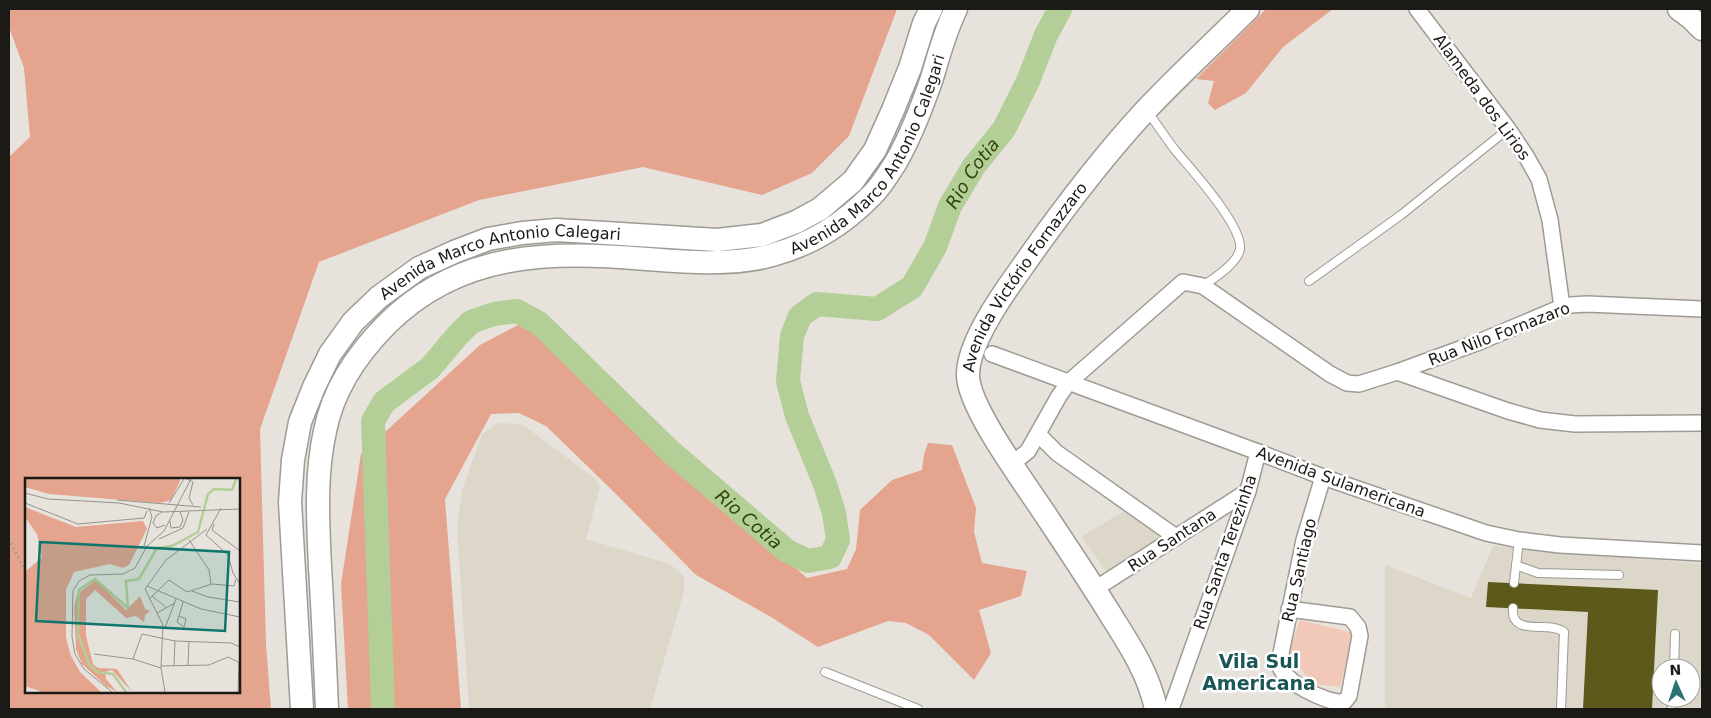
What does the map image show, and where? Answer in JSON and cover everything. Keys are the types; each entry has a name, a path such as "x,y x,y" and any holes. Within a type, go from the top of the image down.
{"main road":[{"name":"Avenida Marco Antonio Calegari","path":"302,709 290,502 293,460 300,422 314,387 330,354 353,322 379,297 419,268 488,239 522,233 557,230 718,240 762,235 796,222 820,209 854,181 875,150 893,110 931,9"},
{"name":"Avenida Marco Antonio Calegari","path":"327,709 318,471 325,429 334,401 348,372 373,339 398,314 427,291 464,273 500,262 546,256 598,255 671,260 728,261 769,256 808,243 840,222 874,194 887,176 906,145 922,106 945,33 956,9"},
{"name":"Avenida Victório Fornazzaro","path":"1156,709 1152,691 1138,659 1095,589 993,434 969,389 968,374 972,350 999,300 1053,222 1107,154 1146,110 1248,9"},
{"path":"1679,9 1702,29"}],"street":[{"name":"Alameda dos Lirios","path":"1417,9 1508,128 1539,179 1553,236 1562,307"},
{"path":"1012,464 1028,451 1069,382 1183,282 1202,286"},
{"name":"Rua Nilo Fornazaro","path":"1202,286 1330,374 1348,383 1359,384 1479,342 1562,307 1588,304 1702,309"},
{"name":"Avenida Sulamericana","path":"992,354 1323,477 1486,533 1519,540 1560,545 1702,554"},
{"path":"1397,372 1508,411 1540,420 1575,424 1702,423"},
{"path":"1038,434 1057,453 1176,537"},
{"name":"Rua Santa Terezinha","path":"1171,709 1248,491 1258,452"},
{"name":"Rua Santiago","path":"1289,610 1350,618 1358,626 1360,636 1349,696 1344,702 1338,703 1309,692 1297,685 1280,670 1279,663 1289,610 1304,540 1323,477"},
{"name":"Rua Santana","path":"1095,589 1248,491"}],"lane":[{"path":"1146,110 1214,198 1237,235 1240,247 1237,258 1202,286"},
{"path":"1309,281 1400,215 1508,128"},
{"path":"1514,583 1519,540"},
{"path":"1516,565 1538,573 1619,575"},
{"path":"1513,608 1512,615 1522,626 1559,628 1564,632 1561,709"},
{"path":"1674,658 1675,634"},
{"path":"825,672 918,709"}],"path":[{"path":"9,539 25,571"}],"shaded area":[{"path":"9,9 897,9 849,136 812,173 762,195 643,167 479,200 319,262 260,429 266,645 271,709 9,709 9,157 30,137 24,68 9,27"},
{"path":"1266,9 1333,9 1283,47 1246,93 1215,110 1208,103 1214,81 1196,79"},
{"path":"524,322 807,578 847,569 856,549 860,510 892,480 922,470 928,443 952,445 976,508 974,532 982,563 1027,571 1021,596 979,610 991,653 974,680 929,635 906,623 888,621 818,647 771,617 696,575 546,426 519,413 491,414 445,499 461,709 348,709 341,584 361,454 480,345"},
{"path":"498,423 522,424 597,480 600,487 586,539 670,564 684,576 684,591 650,709 469,709 457,528 462,490 482,434"},
{"path":"1127,509 1164,536 1107,572 1081,537"},
{"path":"1493,546 1702,564 1702,709 1385,709 1385,565 1471,598"},
{"path":"1300,620 1354,633 1340,687 1313,684 1288,653"}],"building":[{"path":"1488,582 1658,590 1655,658 1651,658 1652,709 1583,709 1588,612 1486,607"}],"waterway":[{"name":"Rio Cotia","path":"383,709 373,421 384,402 430,368 471,322 494,314 517,311 539,323 671,452 787,551 808,561 830,557 838,540 834,513 825,484 797,416 788,381 792,336 800,316 817,304 877,309 912,287 935,247 950,206 974,166 1004,129 1028,81 1046,35 1060,9"}],"district":[{"name":"Vila Sul Americana","path":"1259,672"}]}
